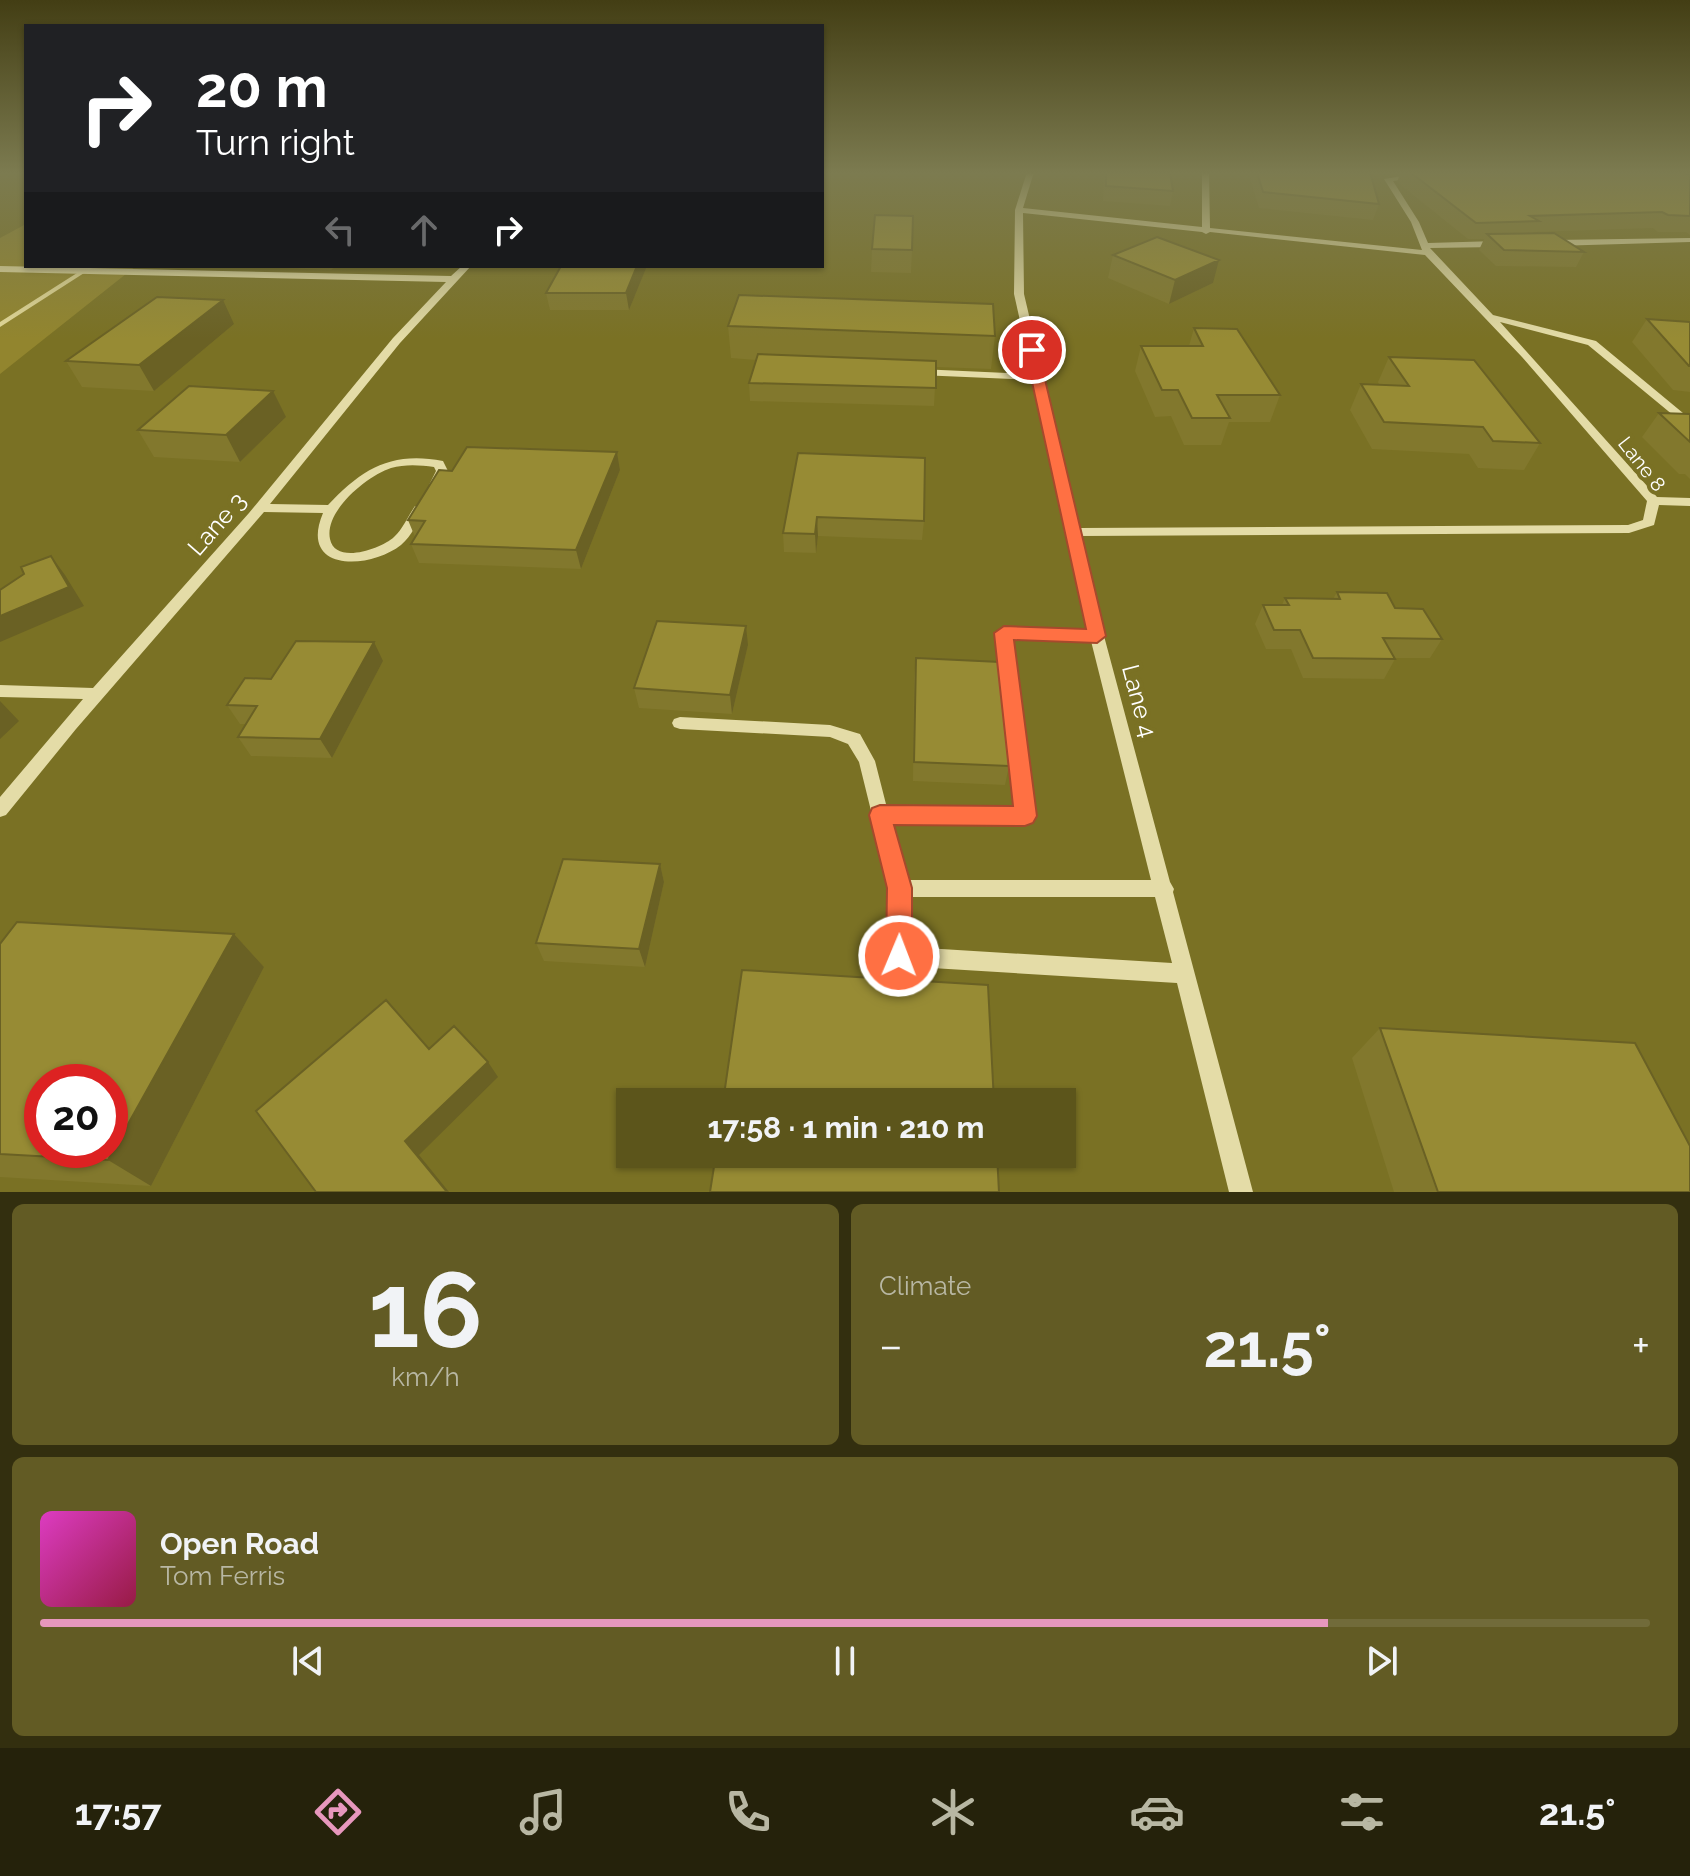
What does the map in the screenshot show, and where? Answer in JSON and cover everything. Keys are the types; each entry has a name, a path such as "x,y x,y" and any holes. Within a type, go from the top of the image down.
{"street":[{"name":"Lane 4","path":"1019,228 1019,294 1097,636 1241,1192"},
{"path":"1169,228 1427,250 1511,244"},
{"path":"1206,228 1206,232"},
{"name":"Lane 8","path":"1074,532 1629,529 1649,522 1653,501 1427,250 1417,228"},
{"path":"1541,243 1690,240"},
{"name":"Lane 3","path":"0,810 452,279 465,268"},
{"path":"0,269 452,279"},
{"path":"1489,317 1592,343 1683,418"},
{"path":"909,372 1038,377"},
{"path":"260,508 331,509 366,474 402,461 439,464 442,471 399,540 384,550 352,557 335,555 325,547 321,538 322,525 331,509"},
{"path":"1653,501 1690,502"},
{"path":"880,815 1025,816 1004,633 1097,636"},
{"path":"0,691 98,694"},
{"path":"680,723 830,731 854,739 867,761 899,888 899,956 1186,974"},
{"path":"899,888 1165,889"}],"shaded area":[{"path":"24,228 24,268 133,268 0,374 0,238"}],"building":[{"path":"874,228 913,228 912,250 872,249"},
{"path":"1554,233 1584,252 1504,250 1487,234"},
{"path":"1157,237 1219,260 1175,280 1113,255"},
{"path":"560,268 636,268 626,293 546,293"},
{"path":"739,295 993,304 995,336 728,326"},
{"path":"157,297 223,300 139,365 66,361"},
{"path":"1647,319 1690,322 1690,366 1689,366"},
{"path":"1194,328 1237,329 1280,395 1217,395 1230,418 1192,418 1178,390 1162,390 1141,346 1203,346"},
{"path":"758,354 936,361 936,388 749,383"},
{"path":"1389,357 1474,360 1540,443 1493,441 1483,427 1384,422 1361,384 1409,386"},
{"path":"189,386 273,391 226,435 138,430"},
{"path":"1659,413 1690,414 1690,442"},
{"path":"467,447 617,452 576,550 411,544 425,521 408,520 439,470 452,471"},
{"path":"798,453 925,458 924,521 817,517 815,534 783,533"},
{"path":"51,556 69,587 0,616 0,590 24,574 21,567"},
{"path":"1337,592 1387,593 1395,608 1423,609 1442,639 1383,638 1395,659 1313,658 1300,630 1274,630 1263,605 1289,605 1285,598 1340,599"},
{"path":"657,621 746,626 730,695 634,688"},
{"path":"296,641 374,642 320,739 238,737 257,706 227,705 245,678 271,679"},
{"path":"916,658 1000,662 1009,766 914,762"},
{"path":"563,859 660,864 639,949 536,943"},
{"path":"17,922 234,934 128,1124 128,1064 24,1064 24,1155 0,1154 0,944"},
{"path":"742,970 988,985 993,1088 725,1088"},
{"path":"386,1000 429,1049 454,1026 488,1062 405,1141 447,1192 316,1192 256,1111"},
{"path":"1380,1028 1635,1043 1690,1146 1690,1192 1438,1192"},
{"path":"714,1168 998,1168 999,1192 710,1192"}],"waterway":[{"path":"0,325 89,268"}],"route":[{"path":"899,956 899,888 880,815 1025,816 1004,633 1097,636 1032,350"}]}
